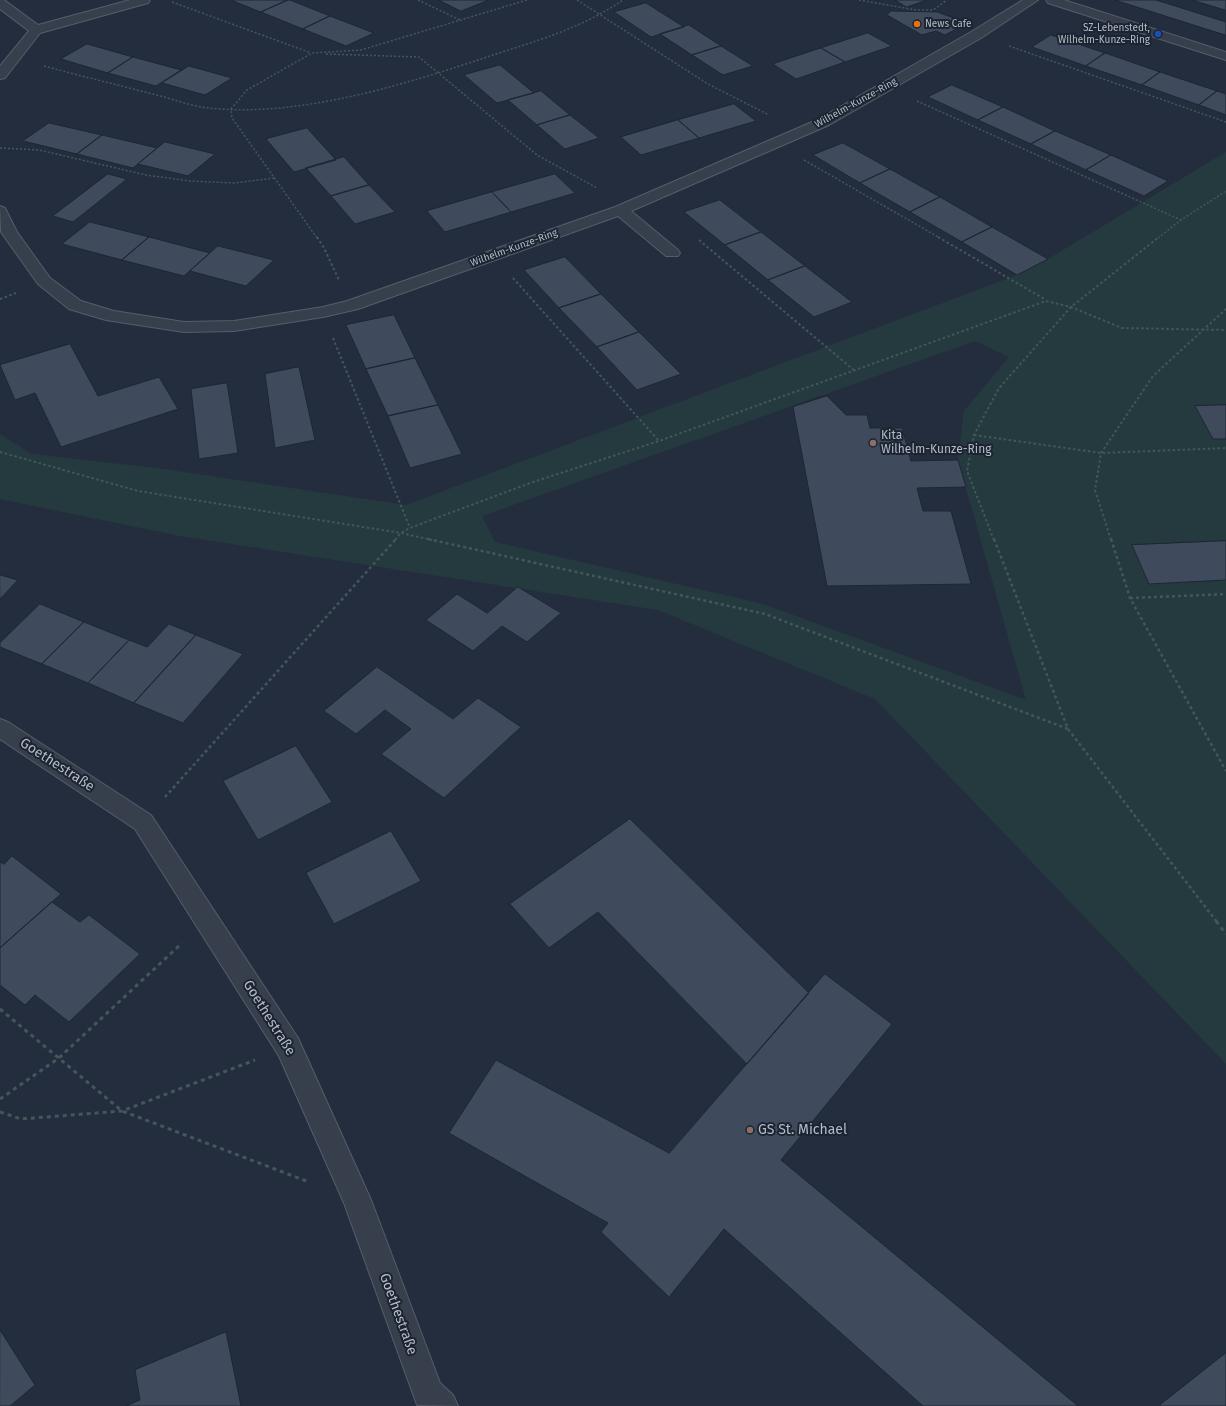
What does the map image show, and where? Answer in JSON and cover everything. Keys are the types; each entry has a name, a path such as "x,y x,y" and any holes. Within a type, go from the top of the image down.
{"street":[{"path":"0,75 36,30 144,0"},
{"name":"Wilhelm-Kunze-Ring","path":"0,211 9,232 44,281 75,306 112,316 184,327 234,326 323,312 352,305 494,256 625,208 824,122 976,35 1032,0"},
{"path":"1052,0 1226,56"},
{"path":"0,3 36,30"},
{"path":"625,208 672,253"},
{"name":"Goethestraße","path":"0,728 143,822 289,1047 356,1200 429,1402"}],"path":[{"path":"167,0 312,53 419,57 537,155 625,208"},
{"path":"418,0 460,20"},
{"path":"352,305 324,248 232,118 231,109 247,90 312,53 361,50 527,0"},
{"path":"577,0 599,16 708,84 801,131"},
{"path":"11,62 50,67 207,108 247,110 302,105 371,91 439,73 560,33 599,16 623,0"},
{"path":"859,0 916,10 933,10 947,0"},
{"path":"976,35 1226,122"},
{"path":"885,87 1181,220"},
{"path":"775,143 1046,301 1071,307 1122,328 1226,330"},
{"path":"0,148 39,150 146,175 190,182 234,183 275,178"},
{"path":"1226,191 1181,220 1071,307 999,388 974,435 967,471 1068,729 1226,934"},
{"path":"697,238 855,371"},
{"path":"494,256 659,442"},
{"path":"143,822 400,533 530,483 659,442 749,407 855,371 1046,301"},
{"path":"1226,309 1153,376 1100,453 1095,490 1130,598 1226,771"},
{"path":"323,312 410,528"},
{"path":"974,435 1100,453 1226,448"},
{"path":"0,452 138,491 400,533 764,614 1068,729"},
{"path":"1130,598 1226,594"},
{"path":"0,1100 59,1058 207,920"},
{"path":"0,1009 122,1110 356,1200"},
{"path":"0,1112 21,1119 122,1110 289,1047"}],"green space":[{"path":"1226,152 1226,1064 875,699 658,610 180,536 0,499 0,434 32,454 156,468 406,505 1017,275 1048,259","holes":["975,341 1009,357 964,411 958,460 1026,700 763,604 495,542 482,516"]}],"building":[{"path":"231,0 288,0 261,12"},
{"path":"288,0 330,16 303,29 261,12"},
{"path":"439,0 489,0 461,11"},
{"path":"895,0 927,0 907,7"},
{"path":"1115,0 1156,0 1226,22 1226,35"},
{"path":"1192,0 1226,0 1226,10"},
{"path":"646,3 684,27 651,37 614,12"},
{"path":"891,11 937,12 968,23 945,35 936,31 922,35 887,15"},
{"path":"330,16 374,33 346,46 303,29"},
{"path":"689,25 721,46 692,55 660,34"},
{"path":"868,33 892,46 845,62 821,48"},
{"path":"1051,35 1105,53 1086,66 1032,47"},
{"path":"87,44 133,57 108,73 61,59"},
{"path":"721,46 753,66 723,75 692,55"},
{"path":"821,48 845,62 796,79 773,64"},
{"path":"1105,53 1160,72 1142,85 1086,66"},
{"path":"133,57 181,70 156,86 108,73"},
{"path":"500,65 534,93 497,103 464,75"},
{"path":"189,66 232,78 205,95 162,83"},
{"path":"1160,72 1217,91 1199,105 1142,85"},
{"path":"952,85 1003,107 978,120 928,97"},
{"path":"541,91 570,115 537,125 508,100"},
{"path":"1217,91 1226,94 1226,115 1199,105"},
{"path":"734,104 756,121 699,138 678,120"},
{"path":"1003,107 1055,131 1031,144 978,120"},
{"path":"570,115 599,138 565,149 537,125"},
{"path":"678,120 699,138 641,155 621,137"},
{"path":"49,123 102,135 77,154 23,141"},
{"path":"307,128 336,160 294,172 266,139"},
{"path":"1055,131 1111,155 1086,170 1031,144"},
{"path":"102,135 157,148 133,168 77,154"},
{"path":"165,142 215,154 188,176 138,164"},
{"path":"843,143 890,169 860,183 813,155"},
{"path":"1111,155 1168,181 1144,196 1086,170"},
{"path":"344,157 369,185 331,196 306,168"},
{"path":"890,169 940,197 910,212 860,183"},
{"path":"108,174 127,179 73,222 53,216"},
{"path":"555,174 575,193 511,212 492,192"},
{"path":"369,185 395,212 355,224 331,196"},
{"path":"492,192 511,212 445,232 427,211"},
{"path":"940,197 992,227 962,242 910,212"},
{"path":"720,200 761,232 725,245 684,212"},
{"path":"90,222 149,237 122,260 62,244"},
{"path":"992,227 1048,259 1017,275 962,242"},
{"path":"761,232 805,266 768,280 725,245"},
{"path":"149,237 210,253 184,276 122,260"},
{"path":"218,246 274,260 246,286 190,271"},
{"path":"565,257 601,294 559,308 524,270"},
{"path":"805,266 852,302 814,317 768,280"},
{"path":"601,294 639,332 597,347 559,308"},
{"path":"394,315 415,358 366,369 346,325"},
{"path":"639,332 681,374 637,390 597,347"},
{"path":"70,344 98,396 159,377 178,409 61,447 35,393 15,400 0,365"},
{"path":"415,358 438,405 388,416 366,369"},
{"path":"299,367 315,440 275,448 265,374"},
{"path":"227,383 238,453 199,459 191,389"},
{"path":"827,396 846,415 867,415 870,428 902,428 911,461 958,460 966,487 917,488 923,511 951,511 971,584 827,586 793,407"},
{"path":"438,405 462,454 410,468 388,416"},
{"path":"1226,405 1226,439 1213,439 1195,406"},
{"path":"1226,541 1226,580 1149,584 1132,545"},
{"path":"0,575 18,580 0,599"},
{"path":"518,587 561,613 527,642 502,626 473,651 426,620 457,594 487,613"},
{"path":"40,604 84,622 42,664 0,647 0,643"},
{"path":"84,622 129,640 88,683 42,664"},
{"path":"169,624 196,635 134,703 88,683 129,640 147,647"},
{"path":"196,635 243,654 183,723 134,703"},
{"path":"377,667 453,719 478,698 521,727 444,798 381,754 411,729 385,710 356,734 324,711"},
{"path":"296,746 332,802 258,840 223,781"},
{"path":"630,819 809,993 747,1064 598,912 549,948 510,904"},
{"path":"391,831 421,881 334,924 306,873"},
{"path":"12,856 61,894 0,948 0,862 4,864"},
{"path":"52,902 80,922 89,915 140,954 69,1022 35,995 25,1005 0,985 0,948"},
{"path":"825,974 892,1024 781,1160 1078,1406 923,1406 724,1229 669,1297 601,1232 608,1223 449,1133 496,1060 669,1153"},
{"path":"0,1330 35,1385 10,1406 0,1406"},
{"path":"226,1332 241,1406 126,1406 140,1400 135,1370"},
{"path":"1226,1353 1226,1406 1160,1405"}],"place":[{"name":"News Cafe","path":"917,24"},
{"name":"SZ-Lebenstedt, Wilhelm-Kunze-Ring","path":"1158,34"},
{"name":"Kita Wilhelm-Kunze-Ring","path":"873,443"},
{"name":"GS St. Michael","path":"750,1130"}]}
